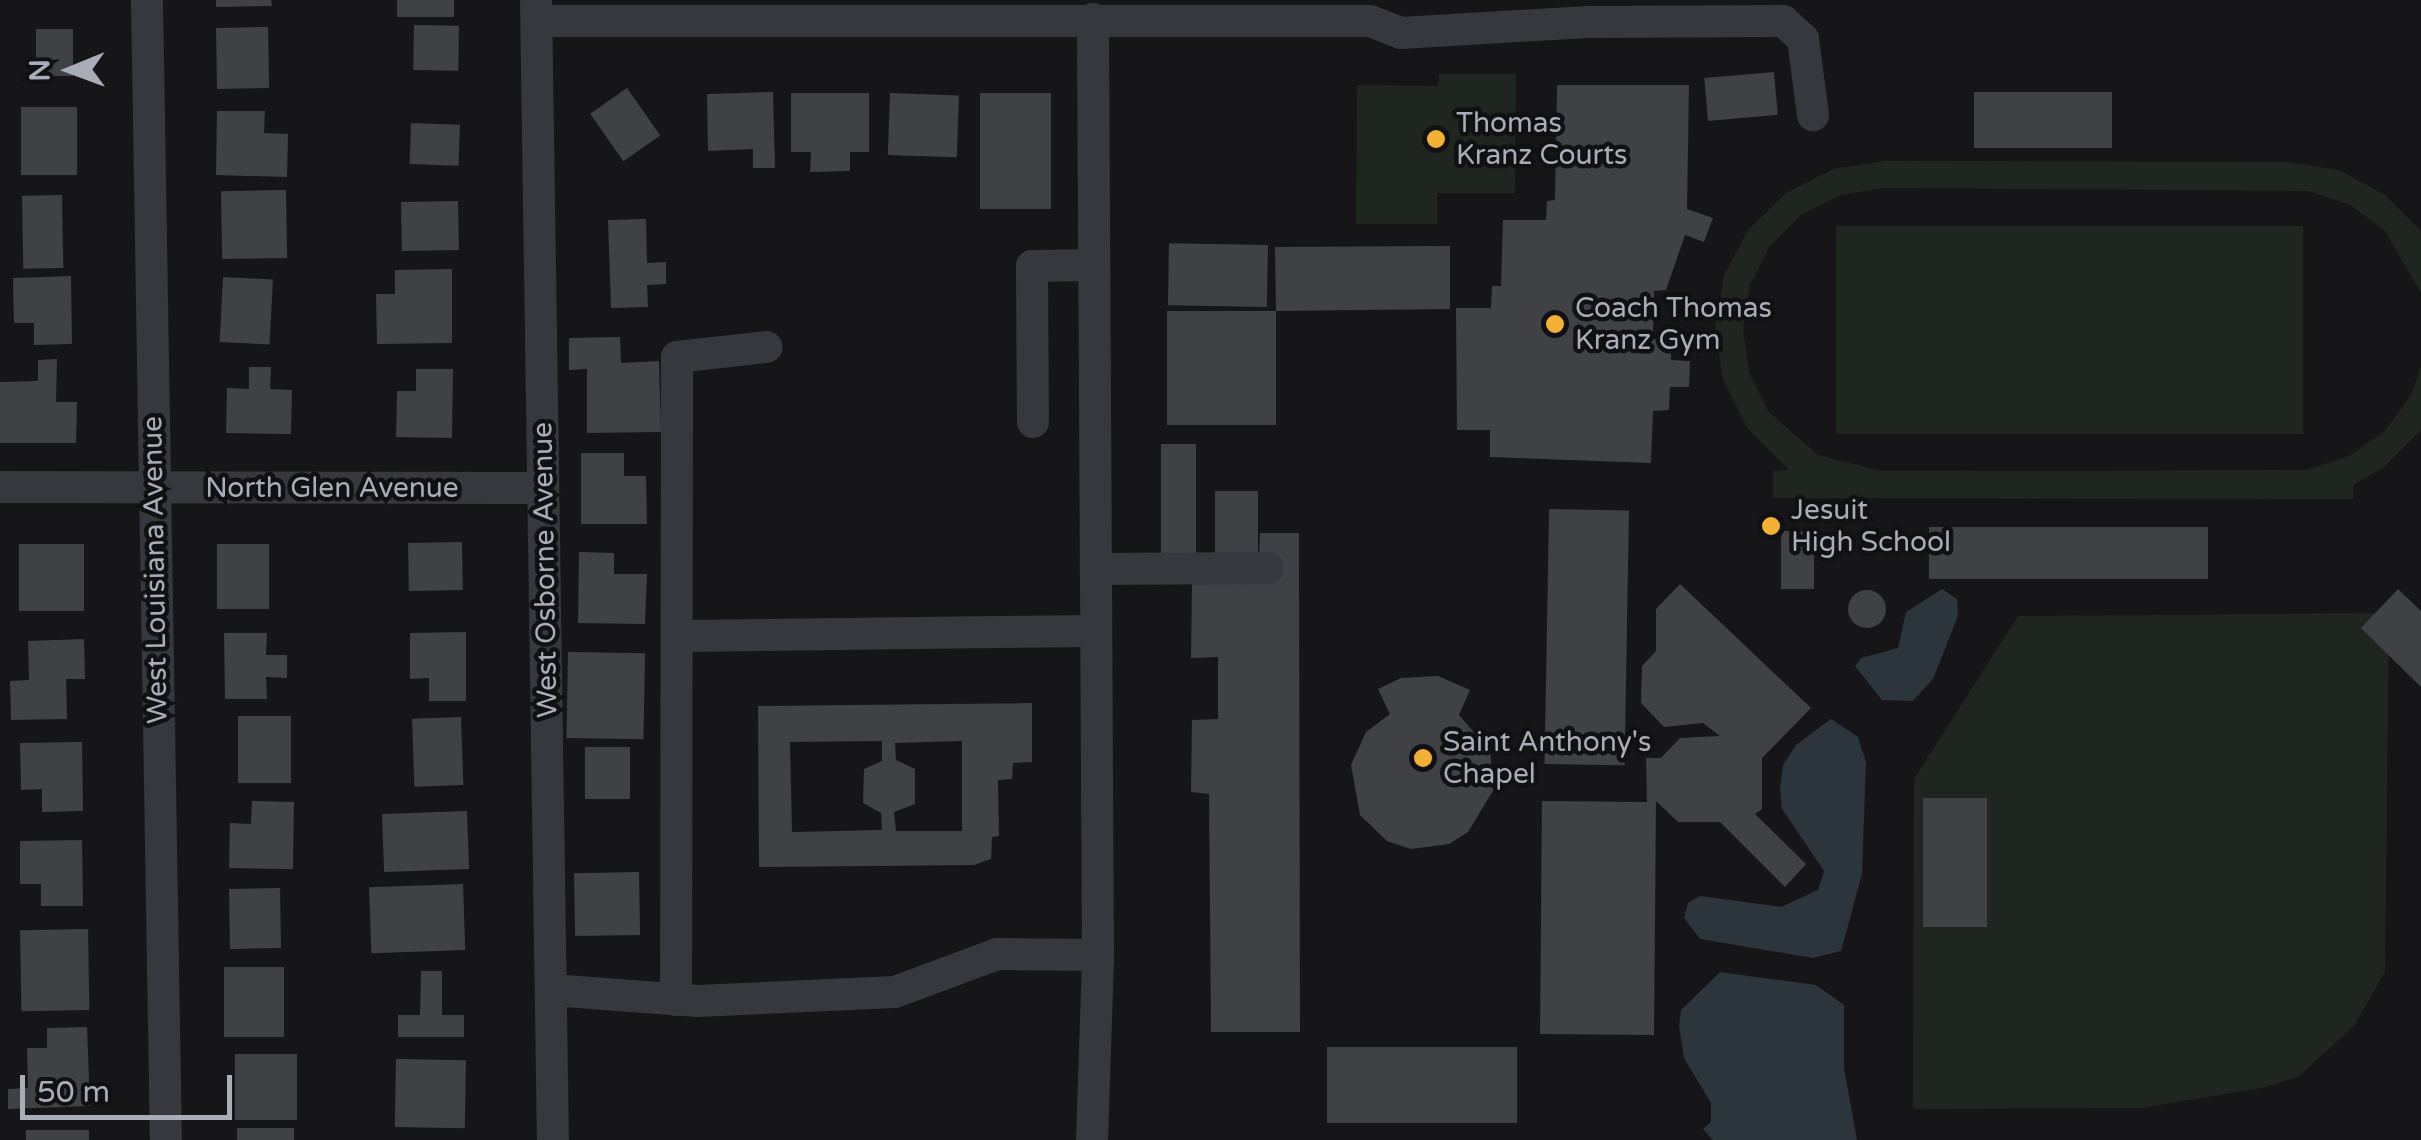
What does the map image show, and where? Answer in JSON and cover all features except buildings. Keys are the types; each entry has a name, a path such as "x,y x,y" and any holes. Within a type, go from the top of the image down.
{"street":[{"name":"West Louisiana Avenue","path":"147,0 166,1140"},
{"path":"537,10 1093,19 1378,10 1400,33 1588,22 1783,22 1803,40 1813,115"},
{"name":"West Osborne Avenue","path":"537,10 553,1140"},
{"path":"1092,1140 1098,954 1093,19"},
{"path":"1033,422 1032,266 1094,265"},
{"path":"676,1000 677,356 766,347"},
{"name":"North Glen Avenue","path":"0,487 543,488"},
{"path":"1096,569 1268,568"},
{"path":"677,636 1096,631"},
{"path":"552,990 676,1000 896,992 997,954 1098,954"}],"shaded area":[{"name":"Thomas Kranz Courts","path":"1439,74 1516,74 1515,193 1437,193 1437,224 1356,224 1357,85 1438,86"},
{"path":"1884,161 2287,162 2339,170 2385,195 2421,231 2421,293 2385,231 2350,205 2308,191 1884,188 1841,195 1801,215 1770,246 1750,285 1743,329 1749,372 1769,412 1818,455 1882,471 2307,470 2349,456 2385,431 2411,395 2421,366 2421,430 2383,468 2353,485 2353,499 1773,498 1773,471 1789,470 1747,428 1723,380 1715,328 1724,276 1748,230 1786,193 1833,169"},
{"path":"1836,226 2303,226 2303,434 1836,434"},
{"path":"1942,589 1957,599 1958,616 1933,679 1913,701 1882,700 1855,666 1861,658 1898,648 1906,612"},
{"path":"2389,613 2385,972 2354,1026 2298,1077 2262,1088 2141,1108 1913,1109 1914,779 2018,616"},
{"path":"1831,719 1858,737 1866,762 1862,874 1841,951 1813,958 1700,939 1684,918 1688,903 1700,896 1781,907 1818,890 1824,871 1782,809 1780,789 1783,765 1796,745"},
{"path":"1720,972 1816,985 1844,1005 1844,1068 1857,1140 1713,1140 1703,1129 1711,1122 1711,1103 1684,1058 1679,1026 1681,1010"}],"place":[{"name":"Thomas Kranz Courts","path":"1436,139"},
{"name":"Coach Thomas Kranz Gym","path":"1555,324"},
{"name":"Jesuit High School","path":"1771,526"},
{"name":"Saint Anthony's Chapel","path":"1423,758"}]}
